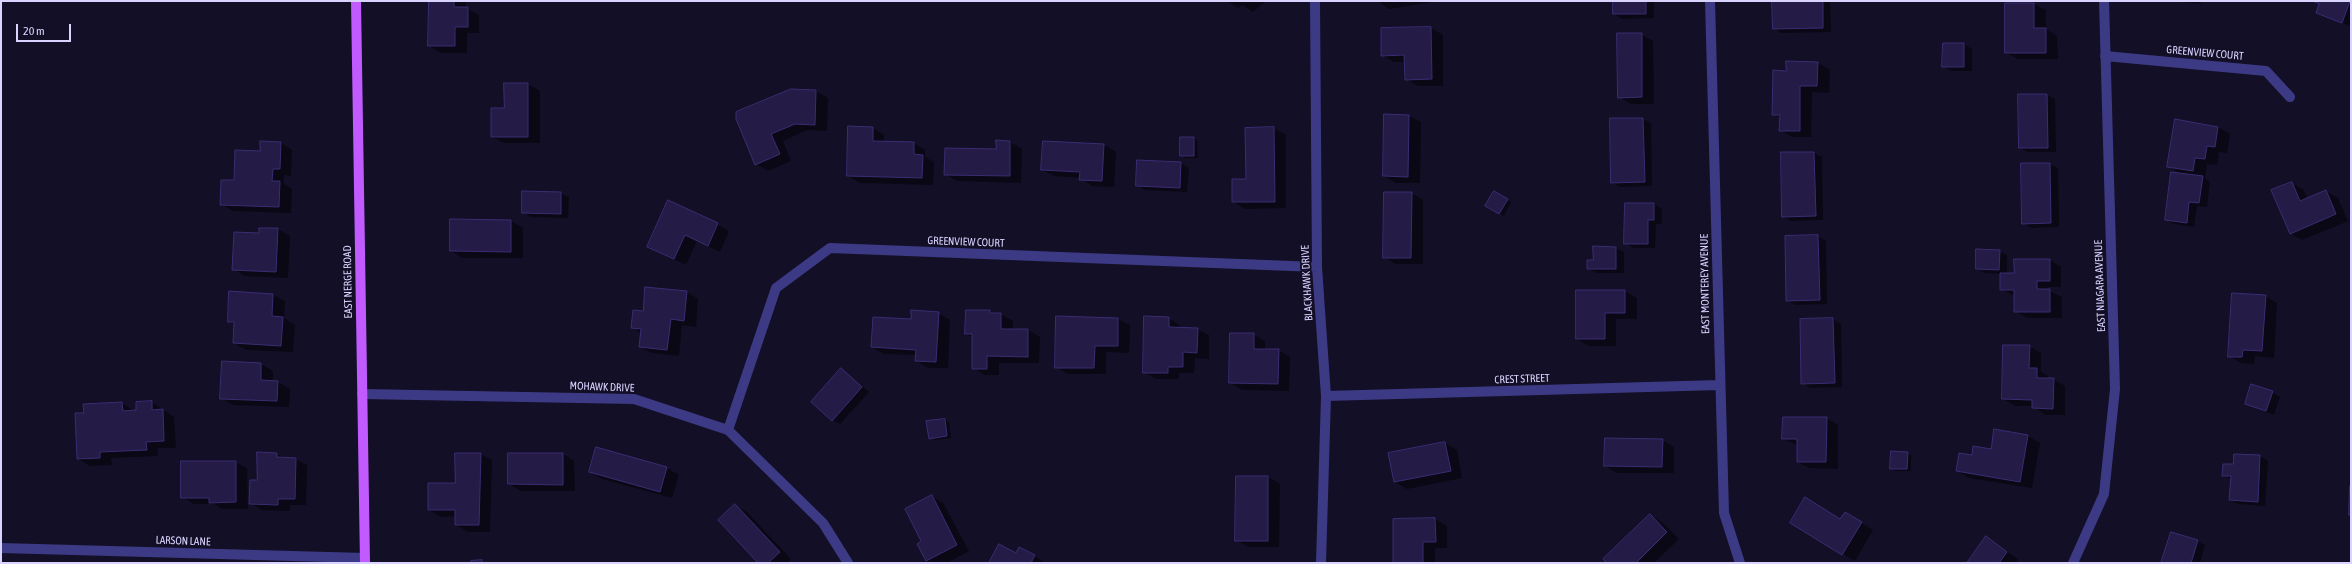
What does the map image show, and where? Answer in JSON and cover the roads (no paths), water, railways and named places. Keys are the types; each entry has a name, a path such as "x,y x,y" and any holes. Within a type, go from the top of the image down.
{"main road":[{"name":"EAST NERGE ROAD","path":"356,1 365,560"}],"street":[{"name":"BLACKHAWK DRIVE","path":"1315,1 1317,267 1326,396 1321,563"},
{"name":"EAST MONTEREY AVENUE","path":"1710,1 1719,385 1724,513 1740,563"},
{"name":"EAST NIAGARA AVENUE","path":"2073,563 2104,494 2115,389 2104,1"},
{"name":"GREENVIEW COURT","path":"2105,56 2266,70 2290,97"},
{"name":"GREENVIEW COURT","path":"728,430 776,288 830,248 1317,267"},
{"name":"CREST STREET","path":"1326,396 1719,385"},
{"name":"MOHAWK DRIVE","path":"362,394 634,399 728,430 823,523 848,563"},
{"name":"LARSON LANE","path":"1,548 365,560"}]}
